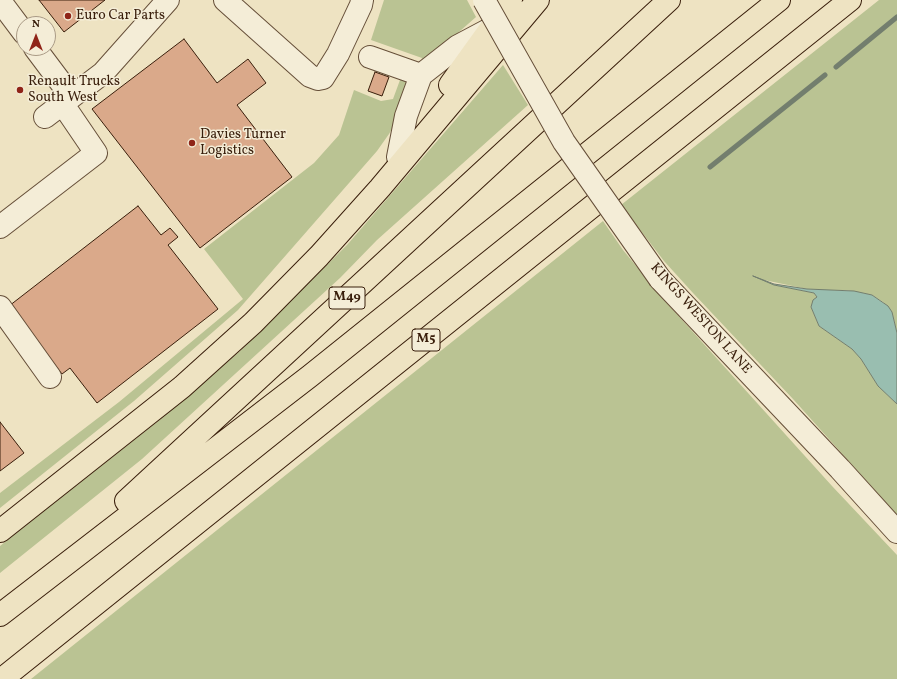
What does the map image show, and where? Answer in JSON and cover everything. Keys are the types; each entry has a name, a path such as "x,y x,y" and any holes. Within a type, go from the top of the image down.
{"highway":[{"path":"380,188 398,157 511,0"},
{"path":"0,531 182,387 253,323 319,256 380,188 538,0"},
{"name":"M49","path":"24,595 670,0"},
{"path":"0,615 310,376 779,0"},
{"name":"M5","path":"2,679 850,0"}],"street":[{"path":"45,117 103,73 168,0"},
{"path":"225,0 310,76 318,79 323,78 338,54 362,0"},
{"name":"KINGS WESTON LANE","path":"484,0 564,142 660,279 840,468 897,532"},
{"path":"0,1 16,22"},
{"path":"398,157 406,116 422,75 458,46 490,29"},
{"path":"0,227 96,153 67,100 40,56"},
{"path":"370,57 422,75"},
{"path":"0,307 50,377"}],"shaded area":[{"path":"384,0 467,0 476,17 419,67 422,58 371,40"},
{"path":"879,0 897,0 897,333 892,312 883,302 872,295 845,290 828,291 807,289 764,280 774,285 814,293 817,297 811,307 819,326 852,349 861,359 878,386 897,404 897,515 793,399 664,261 621,205"},
{"path":"503,65 528,105 377,240 340,278 142,459 0,573 0,546 157,422 240,351 347,245"},
{"path":"400,80 413,81 405,104 389,134 377,151 238,310 134,401 0,508 0,493 119,402 243,299 204,249 314,163 339,135 354,90 381,101 393,99"},
{"path":"603,221 623,250 665,301 832,486 897,555 897,679 31,679"},
{"path":"753,276 774,284 807,289 854,291 872,295 888,306 892,312 897,333 897,404 878,386 861,359 852,349 819,326 811,307 813,300 817,297 814,293 774,285"}],"building":[{"name":"Euro Car Parts","path":"39,0 105,0 64,32 56,22 56,16 52,16"},
{"name":"Davies Turner Logistics","path":"184,39 217,83 248,59 266,83 237,105 292,177 200,248 92,109"},
{"path":"375,72 389,77 382,96 368,91"},
{"path":"138,206 161,235 170,228 178,237 168,245 218,309 97,403 70,368 62,374 9,306"},
{"path":"0,422 24,453 0,471"}],"waterway":[{"path":"836,67 897,17"},
{"path":"710,167 825,75"}],"place":[{"name":"Euro Car Parts","path":"68,16"},
{"name":"Renault Trucks South West","path":"20,90"},
{"name":"Davies Turner Logistics","path":"192,143"}]}
